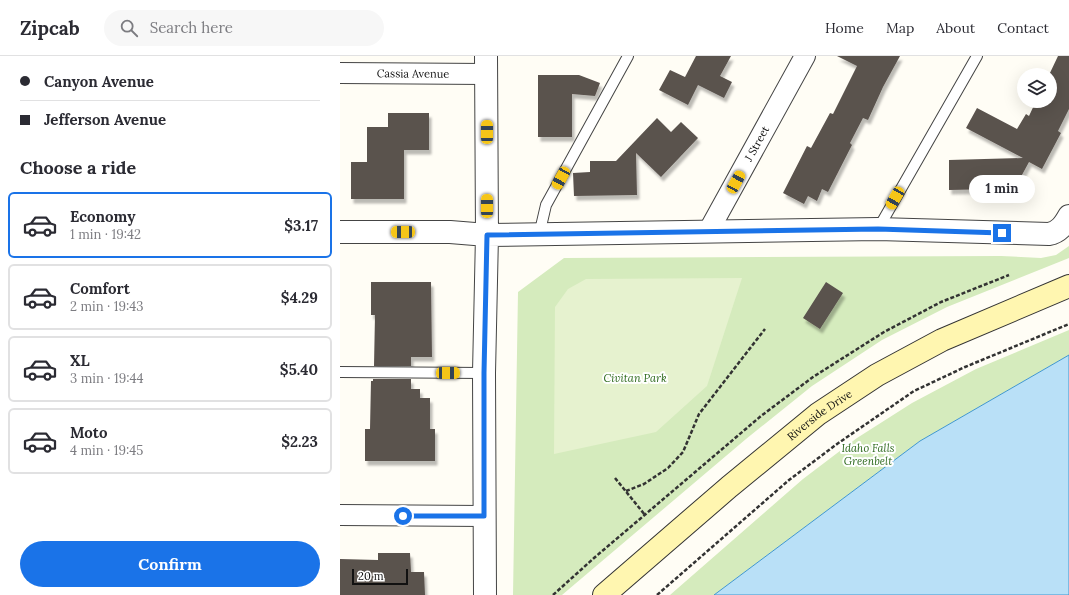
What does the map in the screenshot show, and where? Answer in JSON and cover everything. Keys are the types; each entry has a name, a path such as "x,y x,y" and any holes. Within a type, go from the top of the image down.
{"main road":[{"name":"Riverside Drive","path":"604,595 818,414 877,375 942,340 1069,286"}],"street":[{"name":"J Street","path":"708,232 805,56"},
{"path":"485,595 484,373 487,235 486,65"},
{"name":"Cassia Avenue","path":"340,73 486,65"},
{"path":"340,232 450,232 487,235 539,235 878,229 1049,234 1055,233 1059,230 1069,216"},
{"path":"340,515 484,516"}],"lane":[{"path":"539,235 546,205 628,56"},
{"path":"878,229 977,56"},
{"path":"340,372 484,373"}],"path":[{"path":"554,595 761,416 813,378 884,332 941,302 1009,275"},
{"path":"657,595 789,480 837,444 914,391 965,366 1069,324"},
{"path":"626,491 644,484 668,468 682,452 699,414 766,329"},
{"path":"615,478 645,515"}],"green space":[{"name":"Civitan Park","path":"1069,246 1069,258 947,307 882,340 812,386 746,439 562,595 513,595 518,292 564,258 1001,256 1041,258 1056,255"},
{"path":"742,278 707,386 656,432 554,454 555,307 568,289 586,279"},
{"name":"Idaho Falls Greenbelt","path":"1069,330 1069,355 920,441 714,595 670,595 803,479 857,438 912,403 976,369"}],"water":[{"path":"1069,355 1069,595 714,595 920,441"}],"building":[{"path":"696,56 731,56 720,76 732,82 724,98 698,85 688,105 659,90 670,70 685,77"},
{"path":"837,56 900,56 883,87 868,120 863,118 850,143 852,145 828,192 822,189 817,201 808,196 804,204 783,193 807,146 811,148 830,113 833,114 857,66"},
{"path":"1058,56 1069,56 1069,109 1058,131 1061,133 1042,169 1029,162 1010,197 995,189 949,190 949,160 1023,158 966,128 977,108 1017,129 1026,114 1029,116 1033,108 1057,108 1057,68 1052,68"},
{"path":"538,75 579,75 600,83 595,96 572,94 572,137 538,137"},
{"path":"388,113 429,113 429,150 404,150 404,199 351,199 351,162 367,162 367,127 388,127"},
{"path":"657,118 671,132 681,122 698,138 661,177 636,153 637,195 574,196 573,173 590,172 590,161 616,161"},
{"path":"371,282 431,282 432,357 411,357 411,366 374,366 375,315 371,315"},
{"path":"826,282 843,293 820,329 803,318"},
{"path":"373,379 411,379 411,389 420,389 420,398 430,398 430,429 435,429 435,461 365,461 365,429 370,429 371,381 373,381"},
{"path":"378,553 410,553 411,572 424,572 425,595 340,595 340,559 378,560"}],"route":[{"path":"403,516 484,516 484,373 487,235 878,229 1002,233"}]}
